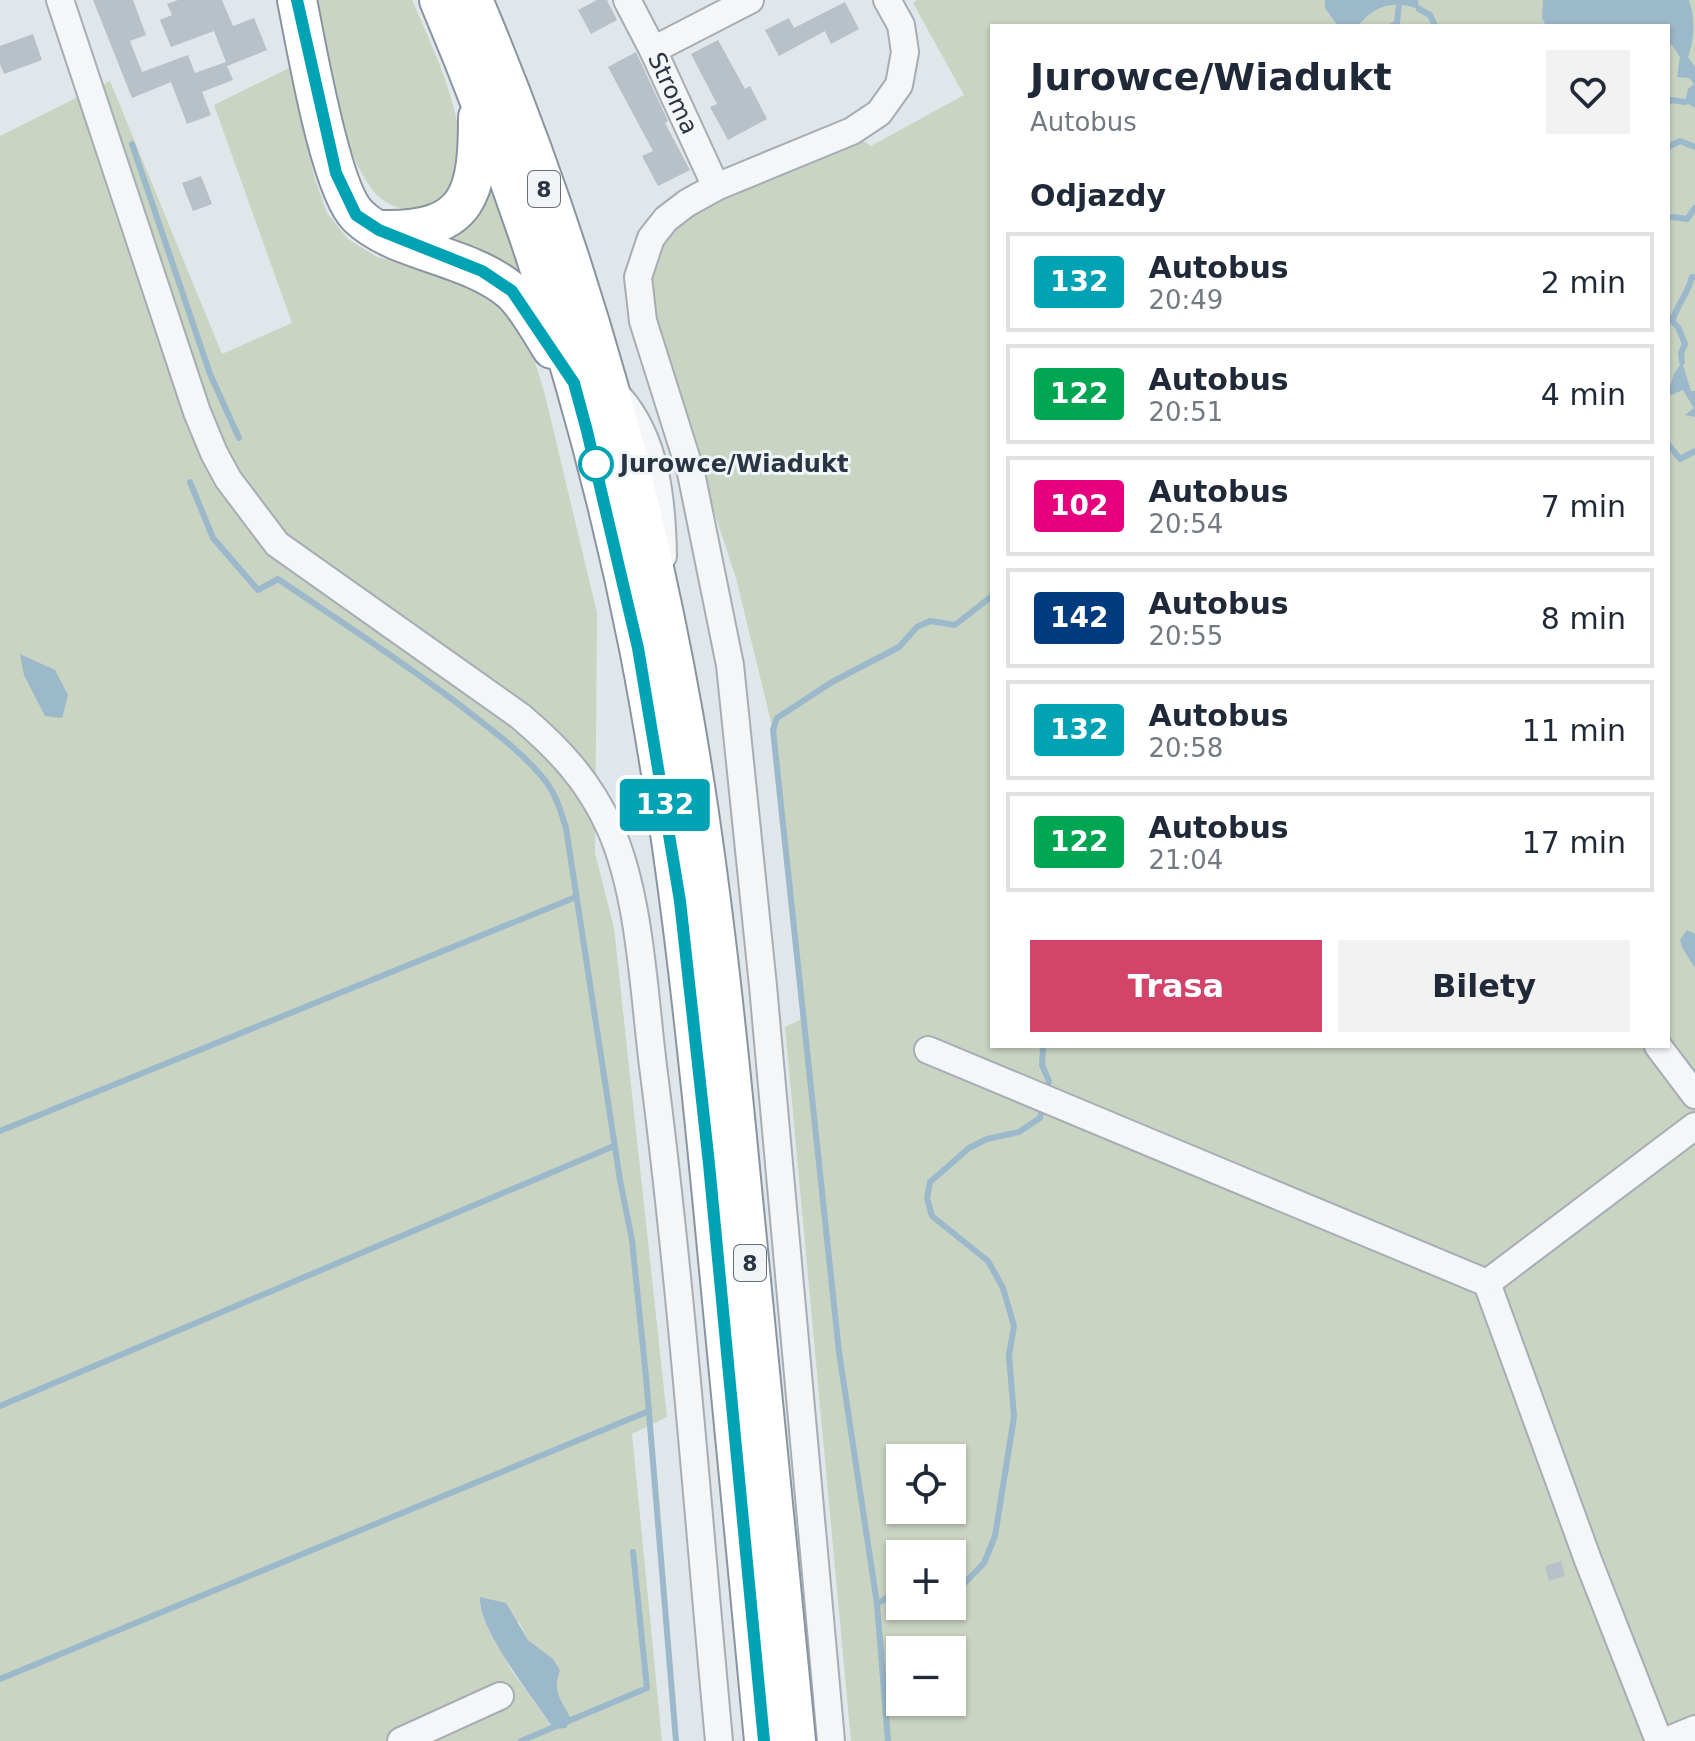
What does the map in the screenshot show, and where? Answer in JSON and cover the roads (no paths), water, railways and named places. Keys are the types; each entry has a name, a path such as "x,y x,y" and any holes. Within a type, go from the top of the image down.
{"highway":[{"path":"297,0 336,173 356,215 379,230 482,271 512,291 590,382"},
{"name":"8","path":"439,0 478,96 531,244 590,382 654,573 686,732 723,1000 796,1741"},
{"name":"8","path":"473,0 538,171 590,382 600,480 638,648 680,901 709,1164 764,1741"},
{"path":"379,230 408,231 436,223 460,208 473,185 478,164 478,96"}],"street":[{"path":"60,0 197,412 228,479 277,544 520,716 556,747 596,801 611,829 631,895 660,1123 719,1741"},
{"name":"Stroma","path":"627,0 716,187"},
{"path":"653,50 750,0"},
{"path":"831,1741 763,986 730,665 691,473 643,321 638,277 651,238 666,219 687,203 716,187 852,131 879,113 899,85 905,52 901,25 887,0"},
{"path":"1660,1048 1695,1095"},
{"path":"928,1050 1487,1283 1588,1560 1659,1741"},
{"path":"1487,1283 1695,1126"},
{"path":"401,1741 500,1696"},
{"path":"1666,1741 1695,1729"}],"water":[{"path":"1325,0 1418,0 1419,9 1401,5 1385,6 1371,13 1360,24 1337,24 1325,8"},
{"path":"1543,0 1689,0 1693,28 1688,57 1695,67 1695,108 1685,102 1688,89 1694,84 1689,78 1677,77 1680,57 1670,44 1670,24 1545,24 1542,18"},
{"path":"1682,362 1691,391 1695,391 1695,417 1685,415 1694,408 1683,390 1670,394 1674,374"},
{"path":"20,654 55,670 68,695 62,718 45,716 24,675"},
{"path":"1687,930 1695,934 1695,968 1680,940"},
{"path":"480,1597 506,1603 528,1640 553,1659 560,1670 557,1685 559,1696 571,1719 566,1728 554,1729 509,1664 488,1627"}],"waterway":[{"path":"1395,24 1399,4"},
{"path":"1419,9 1430,15 1434,24"},
{"path":"1670,101 1685,102"},
{"path":"1670,146 1680,141 1695,147"},
{"path":"132,144 210,374 239,438"},
{"path":"1672,217 1687,219 1695,208"},
{"path":"1673,319 1692,277 1695,277"},
{"path":"1670,319 1678,327 1685,344 1681,353 1682,362"},
{"path":"1670,446 1680,459 1695,451"},
{"path":"190,482 213,538 258,590 278,579 419,675 519,753 547,783 558,805 566,828 632,1240 676,1741"},
{"path":"877,1604 839,1352 773,730 777,718 832,682 899,647 917,627 930,621 955,625 990,598"},
{"path":"0,1131 576,897"},
{"path":"1043,1048 1042,1065 1049,1081 1046,1092"},
{"path":"966,1582 984,1563 995,1536 1014,1417 1009,1355 1014,1326 1003,1288 988,1261 932,1216 927,1198 930,1182 969,1148 987,1139 1019,1132 1040,1118 1043,1103"},
{"path":"0,1406 614,1146"},
{"path":"0,1679 649,1411"},
{"path":"521,1741 647,1688 633,1552"},
{"path":"886,1598 877,1604 888,1741"}],"place":[{"name":"Jurowce/Wiadukt","path":"596,464"}]}
